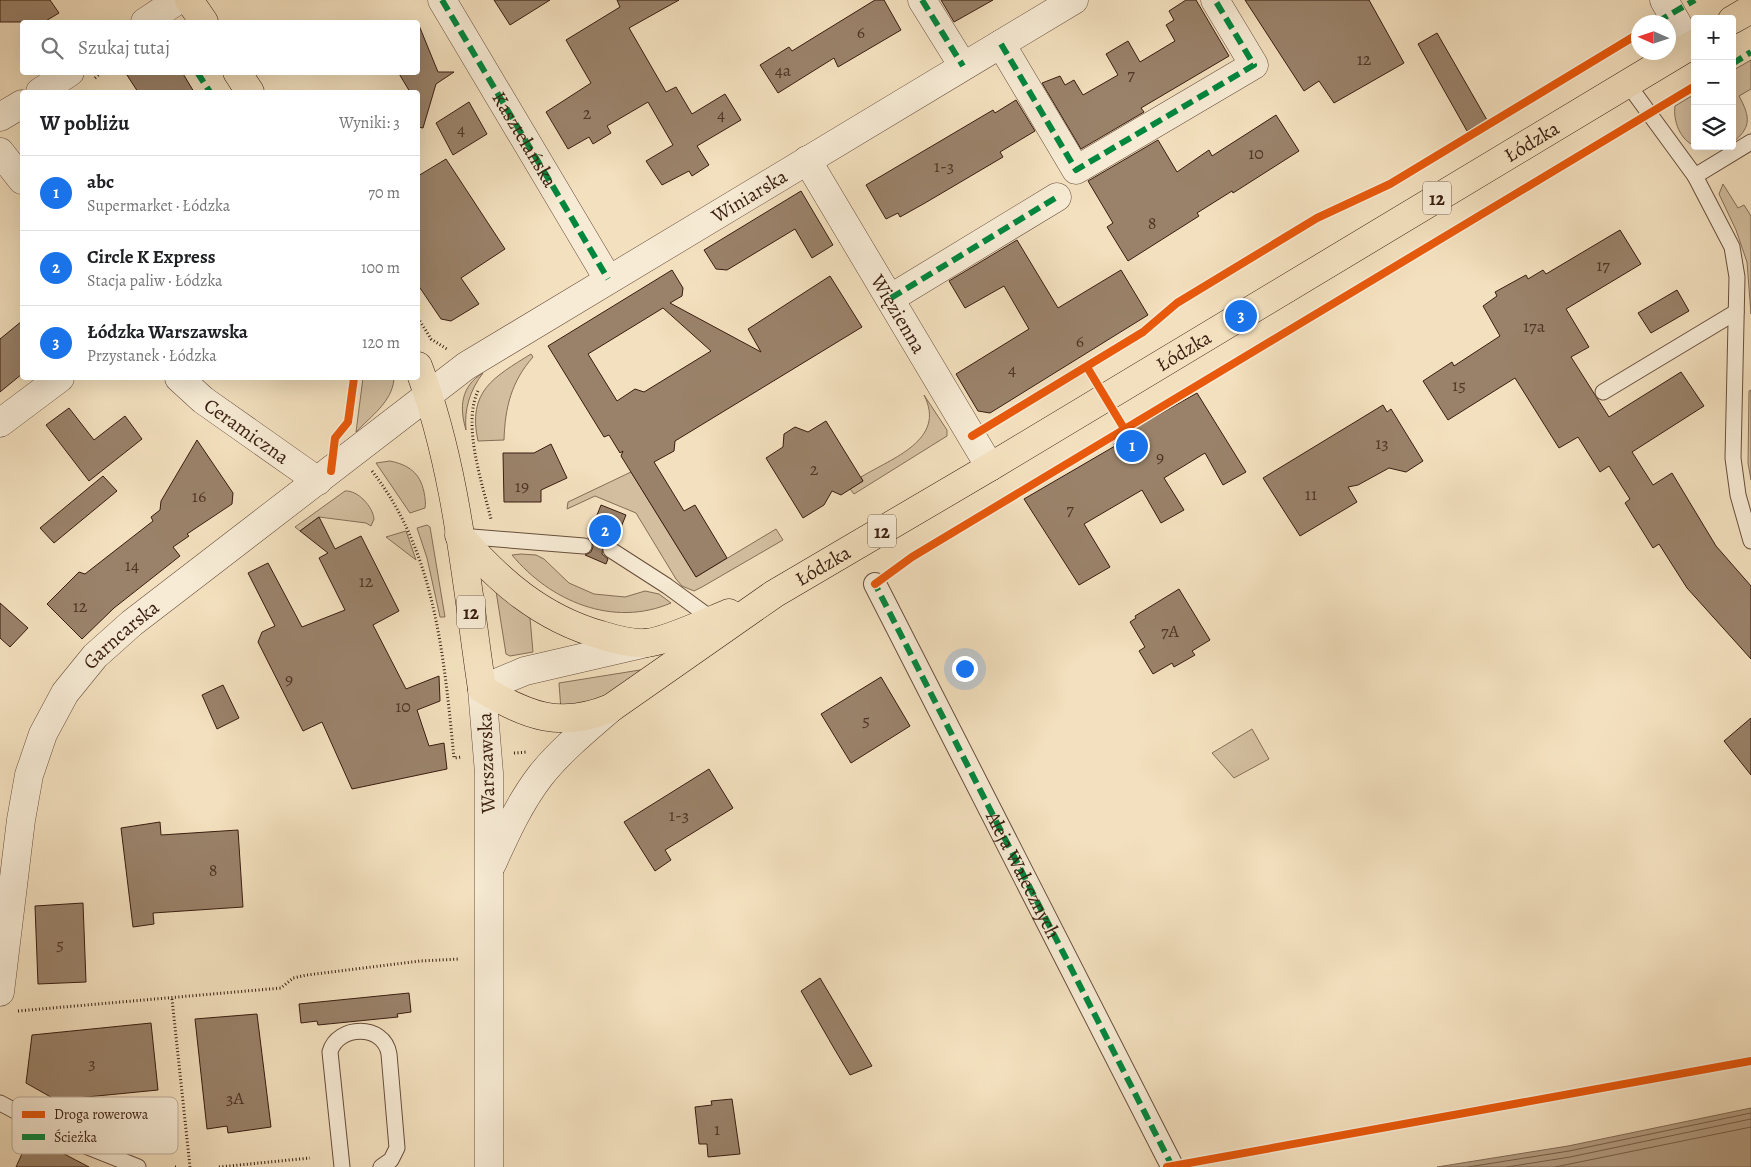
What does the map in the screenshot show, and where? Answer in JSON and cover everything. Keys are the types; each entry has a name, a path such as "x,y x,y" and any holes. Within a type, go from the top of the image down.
{"main road":[{"path":"189,0 203,20"},
{"path":"1736,18 1751,9"},
{"name":"Łódzka","path":"611,708 774,594 990,467 1691,45"},
{"path":"239,75 249,90"},
{"name":"Warszawska","path":"420,372 439,435 459,535 482,689"},
{"name":"12","path":"459,535 500,580 545,613 586,631 614,639 646,643"},
{"name":"Łódzka","path":"646,643 712,620 774,594"},
{"name":"12","path":"482,689 506,704 546,718 578,719 611,708"}],"street":[{"path":"148,20 178,0"},
{"name":"Kasztelańska","path":"442,0 608,279"},
{"path":"922,0 963,66"},
{"name":"Winiarska","path":"428,396 466,366 1074,0"},
{"path":"1001,44 1076,170 1254,65 1215,0"},
{"path":"1664,0 1691,42"},
{"path":"43,90 66,75"},
{"path":"0,117 20,105"},
{"path":"0,152 20,177"},
{"name":"Więzienna","path":"807,160 990,467"},
{"path":"891,298 1057,197"},
{"path":"0,423 57,380"},
{"name":"Ceramiczna","path":"181,380 203,400 318,482"},
{"name":"Garncarska","path":"9,1002 9,843 43,734 65,693 95,656 132,624 428,396"},
{"name":"Aleja Walecznych","path":"876,584 1172,1166"},
{"path":"482,689 525,671 646,643"},
{"name":"Warszawska","path":"482,689 489,773 489,1167"},
{"path":"488,872 522,803 541,776 580,734 611,708"}],"lane":[{"path":"1627,83 1695,176 1732,248 1737,277 1733,458 1739,503 1751,541"},
{"path":"1695,176 1751,142"},
{"path":"1603,392 1736,312"},
{"path":"459,535 584,546"},
{"path":"611,550 667,586 712,620"},
{"path":"342,1167 330,1052 332,1042 337,1037 367,1032 374,1033 388,1044 391,1072 397,1148 390,1160 381,1167"},
{"path":"0,1103 12,1109"},
{"path":"106,1154 138,1167"}],"path":[{"path":"420,321 431,339 446,348 453,349"},
{"path":"9,1002 172,999 281,988 293,978 420,961 460,959"},
{"path":"172,999 190,1167"},
{"path":"219,1167 310,1158"}],"shaded area":[{"path":"1751,60 1751,89 1739,96 1746,111 1747,122 1743,132 1736,140 1736,105 1736,69"},
{"path":"1691,96 1691,144 1685,139 1676,124 1675,106"},
{"path":"1723,184 1738,208 1744,205 1751,216 1751,314 1747,262 1736,230 1719,194"},
{"path":"531,354 533,357 525,366 514,386 508,406 504,440 478,441 476,410 480,398 495,378"},
{"path":"483,373 469,400 466,430 463,405 466,391 470,384"},
{"path":"363,380 394,380 385,402 356,432"},
{"path":"1751,390 1751,480 1748,463 1749,391"},
{"path":"924,395 947,430 947,436 854,494 850,489 863,481 861,477 901,455 922,436 928,424 929,411"},
{"path":"390,461 403,465 413,471 420,480 424,492 425,508 410,513 376,463"},
{"path":"631,472 696,577 776,529 783,540 694,591 682,586 636,513 595,496 567,509 568,502"},
{"path":"345,491 350,491 360,496 371,509 374,519 371,526 366,523 319,517 300,531 295,527"},
{"path":"427,525 430,527 445,617 440,617 427,558 417,528"},
{"path":"406,531 416,560 386,537"},
{"path":"512,555 536,555 544,559 569,583 594,594 625,597 645,591 659,594 671,603 649,610 627,613 605,611 584,606 564,597 527,571"},
{"path":"496,591 530,618 533,652 510,656 506,654"},
{"path":"640,670 645,672 592,704 561,710 559,683"},
{"path":"1252,729 1269,759 1234,778 1212,753"}],"water":[{"path":"1751,1108 1751,1167 1437,1167 1568,1146"}],"building":[{"path":"0,0 50,0 59,13 47,20 0,22"},
{"path":"494,0 550,0 510,25"},
{"path":"617,0 679,0 629,28 666,92 676,87 692,114 725,94 741,120 697,146 709,165 692,176 689,171 662,185 646,161 673,145 648,102 607,126 611,133 593,144 589,137 568,149 546,112 591,83 566,40 620,7"},
{"path":"875,0 884,0 901,30 838,67 834,58 778,93 760,65 789,47 792,51"},
{"path":"941,0 993,0 954,22"},
{"path":"1186,0 1196,0 1229,56 1141,108 1144,112 1081,149 1042,83 1060,76 1065,85 1074,80 1083,95 1118,75 1106,54 1128,41 1140,62 1175,41 1166,25 1174,20 1169,11"},
{"path":"1245,0 1369,0 1404,63 1334,103 1319,81 1304,91"},
{"path":"420,28 438,72 454,72 436,84 423,128 420,127 420,90 409,90 400,75 420,75"},
{"path":"1437,33 1487,120 1467,131 1418,44"},
{"path":"127,75 184,75 193,90 137,90"},
{"path":"1016,100 1035,131 1000,152 1003,157 900,217 898,213 886,219 866,185 993,110 995,113"},
{"path":"469,102 487,134 453,155 436,123"},
{"path":"1276,115 1299,151 1233,193 1232,191 1197,213 1199,216 1128,261 1107,227 1113,223 1088,181 1158,140 1177,172 1209,150 1212,156"},
{"path":"446,159 505,249 461,278 479,304 451,321 441,319 420,288 420,175"},
{"path":"801,191 833,245 812,258 795,229 727,270 716,269 704,250"},
{"path":"1620,230 1641,264 1566,309 1589,347 1571,357 1609,417 1681,372 1704,406 1632,452 1653,485 1672,473 1716,546 1751,586 1751,659 1687,588 1659,544 1653,548 1625,503 1630,499 1609,466 1600,472 1578,437 1559,448 1515,378 1448,420 1423,381 1452,362 1454,366 1500,336 1483,306 1497,296 1495,292 1526,275 1528,279 1543,270 1546,274"},
{"path":"1017,240 1058,308 1121,270 1148,315 990,413 978,411 956,374 1029,329 1004,286 965,308 949,281"},
{"path":"672,270 683,288 682,296 670,303 761,352 748,329 830,276 862,327 675,441 674,451 654,462 684,511 695,505 727,558 696,577 621,456 623,451 620,453 609,435 604,437 548,346","holes":["663,308 711,351 644,392 635,389 617,401 588,354"]},
{"path":"1677,290 1689,311 1651,333 1638,313"},
{"path":"20,323 20,376 0,392 0,339"},
{"path":"1197,393 1246,472 1223,485 1205,453 1164,478 1184,510 1161,523 1142,490 1084,524 1110,567 1079,585 1024,499 1115,446 1114,444 1137,430 1135,428"},
{"path":"1383,405 1387,412 1391,409 1423,461 1406,472 1389,468 1358,485 1348,487 1357,502 1300,536 1263,478"},
{"path":"69,408 94,440 125,416 142,439 89,481 46,425"},
{"path":"826,421 863,481 841,495 832,491 824,505 803,518 766,458 783,447 784,434 795,427 808,432"},
{"path":"197,440 233,493 232,504 187,534 189,536 173,547 180,556 114,608 82,639 47,604 79,572 85,574 153,521 151,517 160,510 161,501"},
{"path":"551,444 567,478 541,490 541,502 504,502 503,453 534,453"},
{"path":"103,476 117,491 54,543 40,528"},
{"path":"601,505 626,515 615,542 607,542 603,545 602,554 608,559 606,564 585,555 591,552 593,547 592,542 588,538"},
{"path":"319,517 335,549 361,536 399,611 373,625 406,689 439,676 440,701 417,710 429,746 444,743 447,769 352,789 322,722 303,731 258,642 262,632 275,626 248,573 268,563 302,627 345,610 319,558 328,553 300,531"},
{"path":"1179,589 1210,640 1192,651 1195,655 1174,667 1172,663 1153,674 1139,651 1145,647 1130,622 1136,618 1135,616"},
{"path":"0,603 28,628 10,647 0,638"},
{"path":"881,677 910,726 851,763 821,714"},
{"path":"223,685 239,718 217,729 202,695"},
{"path":"1751,718 1751,775 1724,741"},
{"path":"709,769 733,808 665,850 671,860 655,871 624,822"},
{"path":"160,822 161,835 238,830 243,907 153,913 154,924 133,927 121,828"},
{"path":"83,903 86,982 38,984 35,906"},
{"path":"820,978 872,1066 850,1075 835,1050 801,991"},
{"path":"409,993 411,1012 397,1014 398,1017 318,1025 317,1021 301,1023 299,1004"},
{"path":"257,1014 271,1127 228,1133 227,1126 207,1129 195,1019"},
{"path":"151,1023 158,1090 87,1097 51,1097 26,1083 32,1035"},
{"path":"732,1099 740,1154 708,1157 707,1144 699,1144 695,1107 712,1105 711,1101"},
{"path":"22,1154 64,1154 89,1167 16,1167"}],"marked path":[{"path":"442,0 608,279"},
{"path":"922,0 963,66"},
{"path":"1001,44 1076,170 1254,65 1215,0"},
{"path":"1669,15 1695,0"},
{"path":"1736,61 1751,52"},
{"path":"199,75 209,90"},
{"path":"891,298 1057,197"},
{"path":"879,582 875,584 1172,1166"}],"cycle path":[{"path":"972,436 1143,332 1177,303 1317,218 1390,184 1631,38"},
{"path":"875,584 912,557 1691,88"},
{"path":"1087,367 1125,430"},
{"path":"331,471 335,438 348,422 354,380"},
{"path":"1167,1167 1751,1061"}],"place":[{"name":"Łódzka Warszawska","path":"1241,316"},
{"name":"abc","path":"1132,446"},
{"name":"Circle K Express","path":"605,531"}]}
